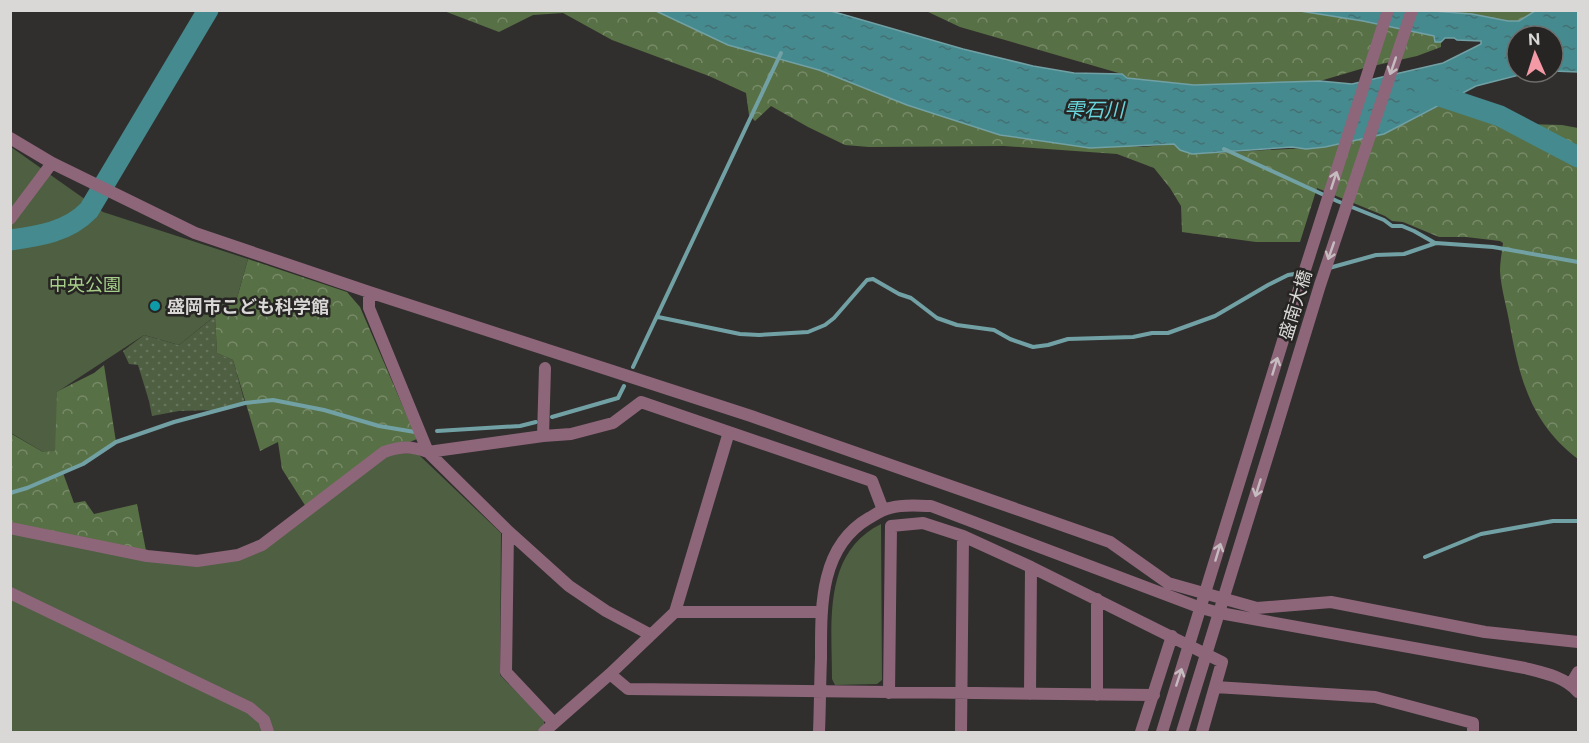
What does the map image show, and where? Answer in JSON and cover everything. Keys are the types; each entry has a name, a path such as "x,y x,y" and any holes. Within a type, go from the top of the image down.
{"street":[{"name":"盛南大橋","path":"1162,732 1302,279 1389,10"},
{"name":"盛南大橋","path":"1182,732 1320,285 1412,10"},
{"path":"10,138 52,163 195,233 751,416 1110,542 1168,583 1257,608 1331,602 1485,632 1578,642"},
{"path":"10,219 52,163"},
{"path":"369,292 369,308 428,452 568,586 606,611 651,636"},
{"path":"543,436 545,368"},
{"path":"10,528 177,559 197,561 238,555 262,545 384,452 400,446 415,447 428,452 571,434 613,423 641,402 872,481 883,510"},
{"path":"544,732 610,674 675,612 729,432"},
{"path":"819,732 821,612 825,578 839,547 849,533 863,521 883,510 907,505 931,507 1201,608 1220,613 1525,668 1551,675 1575,688 1578,672"},
{"path":"889,693 891,526 923,523 963,536 1031,567 1222,662 1202,732"},
{"path":"508,531 506,672 554,723"},
{"path":"961,732 963,536"},
{"path":"1030,694 1031,567"},
{"path":"10,593 250,708 264,720 268,732"},
{"path":"1097,599 1097,695"},
{"path":"675,612 821,612"},
{"path":"1141,732 1172,636"},
{"path":"610,674 628,689 1154,695"},
{"path":"1215,687 1375,697 1473,723 1473,732"}],"green space":[{"path":"444,11 656,11 728,45 819,70 907,105 1000,135 1143,147 1174,144 1192,154 1325,147 1384,134 1455,98 1500,112 1523,124 1562,125 1578,128 1578,459 1549,431 1530,400 1518,365 1502,285 1500,268 1503,243 1500,241 1439,237 1403,222 1392,221 1317,188 1300,242 1256,242 1182,232 1181,206 1154,168 1117,154 1004,146 869,147 845,145 771,106 755,121 749,115 746,93 709,76 612,40 563,13 533,15 499,32"},
{"path":"926,11 1300,11 1435,36 1435,42 1441,42 1441,47 1417,56 1320,81 1194,85 1127,78 1122,74 960,27"},
{"path":"1420,11 1535,11 1520,21 1508,21 1472,14"},
{"name":"中央公園","path":"11,147 103,212 248,259 237,298 179,345 144,335 57,392 55,451 43,452 11,433"},
{"path":"248,259 347,292 360,307 417,439 400,446 308,510 282,469 278,442 260,451 233,360 217,353 215,316 237,298"},
{"path":"215,316 217,353 233,360 245,403 216,410 179,411 152,416 138,365 129,364 123,351 144,335 179,345"},
{"path":"104,365 116,442 83,464 63,473 74,503 85,501 94,514 137,504 147,556 11,530 10,433 43,452 56,392 94,373"},
{"path":"384,452 418,454 501,533 500,675 544,720 544,727 537,732 11,732 10,530 147,556 238,555"},
{"path":"881,524 882,680 877,684 835,685 832,679 832,613 834,592 840,571 848,553 862,537"}],"water":[{"name":"雫石川","path":"1420,10 1519,21 1535,11 1578,11 1578,72 1565,71 1565,24 1505,24 1505,79 1476,86 1384,134 1306,149 1292,147 1192,154 1180,150 1174,144 1090,148 1000,135 907,105 819,70 728,45 656,11 831,11 963,49 1033,66 1074,73 1122,74 1127,78 1194,85 1320,81 1352,84 1443,63 1481,44 1481,41 1454,38 1445,38 1441,42 1435,42 1434,36 1300,11"}],"waterway":[{"path":"10,240 52,232 72,223 89,210 208,10"},
{"path":"633,367 781,53"},
{"name":"雫石川","path":"1425,91 1500,116 1578,157"},
{"path":"1224,149 1384,220 1392,226 1402,226 1414,231 1435,243"},
{"path":"1329,268 1376,255 1404,254 1436,243 1493,247 1578,262"},
{"path":"658,317 740,334 808,332 825,325 834,318 867,280 873,279 911,298 937,318 957,325 994,330 1010,339 1033,347 1068,339 1133,337 1152,333 1168,333 1215,316 1268,285 1288,275 1301,273"},
{"path":"552,417 618,398 624,386"},
{"path":"10,493 83,464 116,442 174,422 245,403 273,400 324,410 379,426 415,432"},
{"path":"437,431 520,426 536,422"},
{"path":"1425,557 1481,534 1553,521 1578,521"}],"place":[{"name":"盛岡市こども科学館","path":"155,306"}]}
